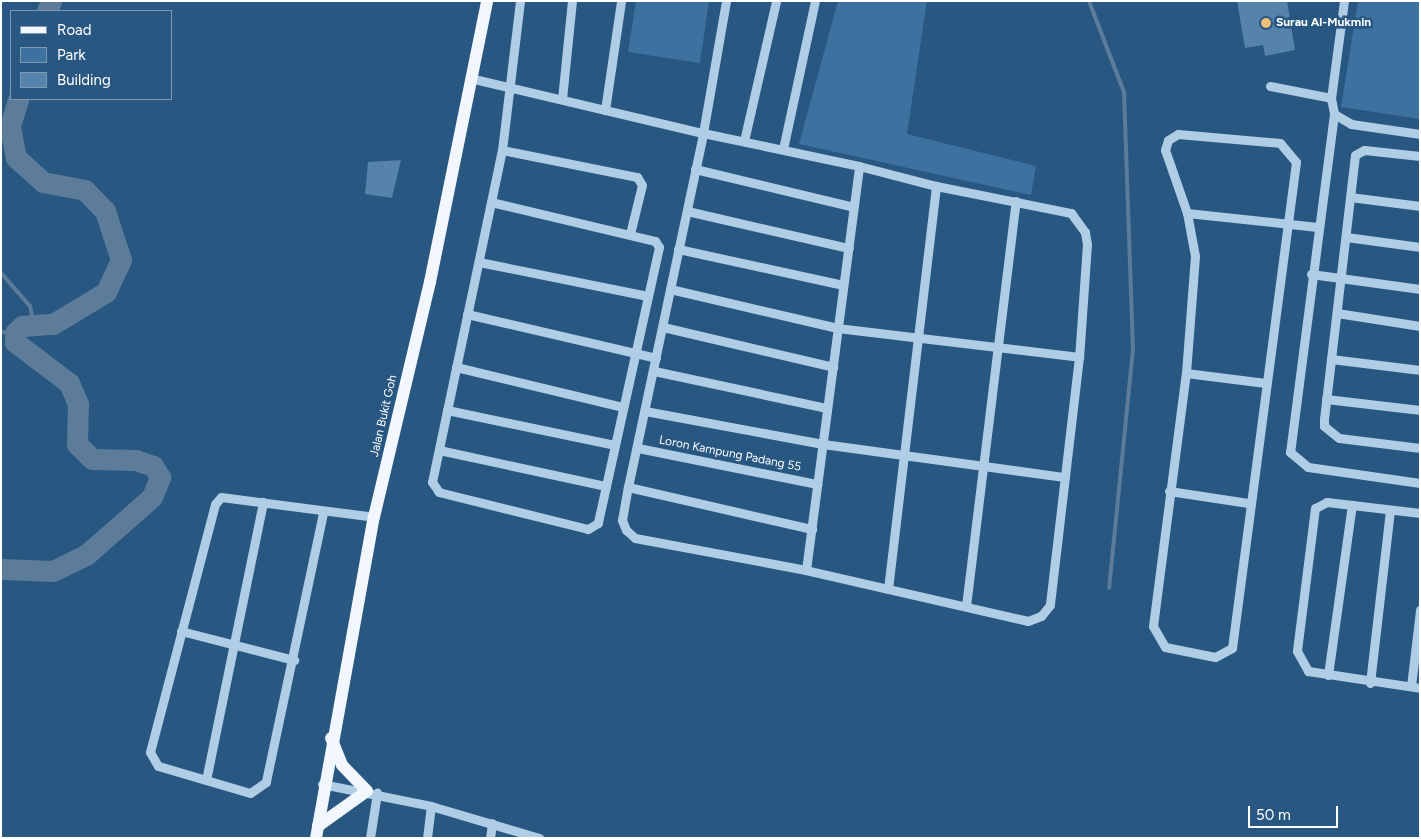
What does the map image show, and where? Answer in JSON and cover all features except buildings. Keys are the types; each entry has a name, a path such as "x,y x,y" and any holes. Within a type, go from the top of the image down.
{"main road":[{"name":"Jalan Bukit Goh","path":"317,832 322,784 374,517 474,79 487,1"},
{"path":"317,832 372,792 342,765 331,738"}],"street":[{"path":"491,202 630,234 655,241 659,247 598,523 588,529 435,490 432,482 468,314 478,262 502,150 520,1"},
{"path":"562,100 572,1"},
{"path":"605,110 621,1"},
{"path":"474,79 703,133 859,166 936,186 1071,213 1084,232 1079,357 1050,605 1042,616 1028,621 806,570 635,538 622,520 703,133 726,1"},
{"path":"744,141 776,1"},
{"path":"783,149 815,1"},
{"path":"1344,1 1331,98 1334,114 1317,227 1289,443 1293,457 1308,467 1420,482"},
{"path":"1270,86 1331,98"},
{"path":"1334,114 1351,124 1420,134"},
{"path":"1178,134 1270,141 1286,148 1296,162 1287,224 1248,502 1232,648 1215,657 1201,656 1165,646 1155,632 1169,491 1186,372 1195,256 1187,212 1168,164 1168,140 1178,134"},
{"path":"502,150 637,177 642,185 630,234"},
{"path":"1420,156 1358,151 1350,197 1324,426 1339,438 1420,448"},
{"path":"806,570 859,166"},
{"path":"695,169 854,207"},
{"path":"888,589 936,186"},
{"path":"1350,197 1420,206"},
{"path":"966,606 1016,201"},
{"path":"687,211 849,248"},
{"path":"1187,212 1317,227"},
{"path":"1346,237 1420,247"},
{"path":"678,249 843,286"},
{"path":"478,262 648,296"},
{"path":"1311,274 1420,289"},
{"path":"670,289 837,328 1079,357"},
{"path":"468,314 637,352 656,358"},
{"path":"1336,314 1420,326"},
{"path":"663,327 833,367"},
{"path":"1331,359 1420,370"},
{"path":"456,367 623,407"},
{"path":"654,371 827,408"},
{"path":"1186,372 1264,383"},
{"path":"1326,398 1420,410"},
{"path":"447,410 614,445"},
{"path":"645,412 903,457 1065,477"},
{"name":"Loron Kampung Padang 55","path":"638,448 818,484"},
{"path":"439,450 606,486"},
{"path":"628,488 812,529"},
{"path":"1169,491 1248,502"},
{"path":"323,513 294,660 266,782 250,793 158,766 150,752 215,504 221,497 231,496 323,513 374,517"},
{"path":"206,780 231,644 263,502"},
{"path":"1420,513 1327,502 1313,513 1297,651 1302,666 1328,675 1370,683 1416,687 1420,610"},
{"path":"1328,675 1352,505"},
{"path":"1370,683 1390,510"},
{"path":"181,630 294,660"},
{"path":"322,784 372,792 431,806 539,838"},
{"path":"370,838 372,792"},
{"path":"427,838 431,806"},
{"path":"490,838 492,823"}],"green space":[{"path":"636,1 709,1 700,63 628,52"},
{"path":"838,1 927,1 907,134 1036,166 1031,195 799,144"},
{"path":"1358,1 1420,1 1420,119 1341,107"}],"waterway":[{"path":"47,10 51,1"},
{"path":"1089,1 1124,92 1133,349 1109,588"},
{"path":"1,569 53,571 86,555 152,497 160,477 153,466 136,460 92,459 77,444 78,404 69,383 15,342 15,333 22,326 53,324 106,292 121,260 105,211 85,190 43,182 16,158 10,126 18,100"},
{"path":"1,273 30,306 34,324"},
{"path":"1,332 15,333"}],"place":[{"name":"Surau Al-Mukmin","path":"1266,23"}]}
